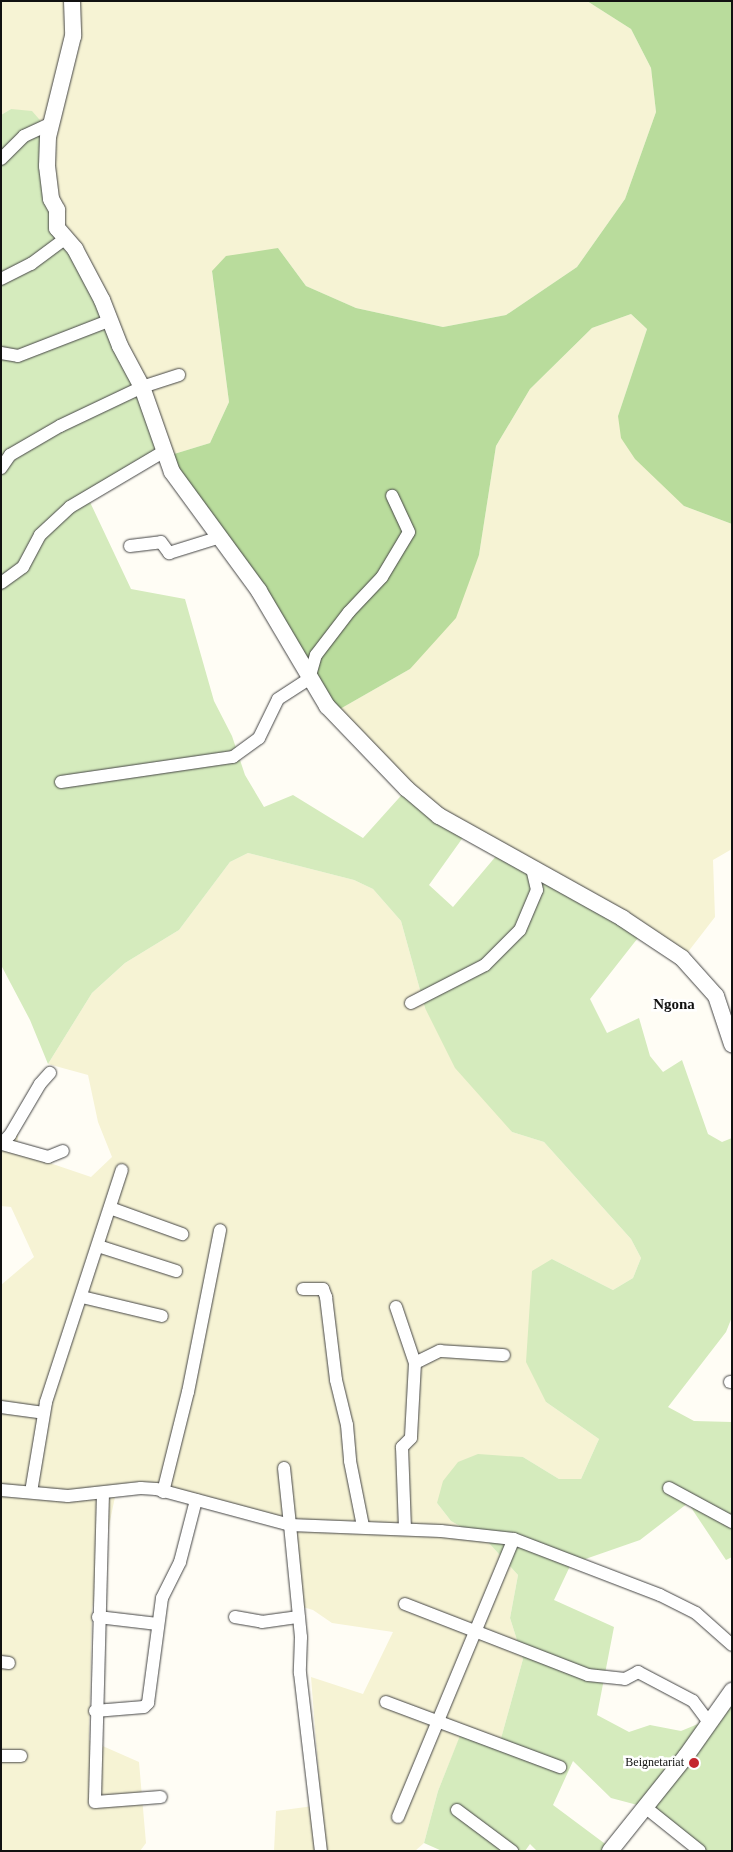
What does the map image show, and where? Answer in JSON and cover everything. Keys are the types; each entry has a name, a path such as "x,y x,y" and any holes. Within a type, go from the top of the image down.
{"street":[{"path":"72,1 73,36 50,124 47,166 51,199 56,210 57,228 75,249 111,320 120,346 142,387 163,452 172,472 259,591 309,679 327,706 417,797 439,816 622,918 682,958 716,996 729,1018 732,1044"},
{"path":"1,158 24,136 50,124"},
{"path":"1,279 31,264 66,238"},
{"path":"1,352 18,356 111,320"},
{"path":"1,468 6,452 142,387 179,375"},
{"path":"1,583 23,566 40,535 70,507 163,452"},
{"path":"61,782 233,757 258,738 278,699 309,679 316,655 349,612 382,577 409,532 392,496"},
{"path":"130,546 161,542 169,553 220,537"},
{"path":"411,1003 484,965 520,930 537,890 532,868"},
{"path":"1,1144 10,1136 40,1084 50,1073"},
{"path":"1,1144 48,1157 63,1151"},
{"path":"31,1492 44,1413 122,1170"},
{"path":"110,1208 182,1234"},
{"path":"163,1492 188,1392 220,1230"},
{"path":"98,1246 176,1271"},
{"path":"303,1289 323,1289 326,1297 336,1380 347,1425 350,1461 363,1526"},
{"path":"82,1297 162,1316"},
{"path":"396,1307 415,1363 411,1438 402,1447 405,1528"},
{"path":"415,1363 440,1351 504,1355"},
{"path":"1,1406 44,1413"},
{"path":"284,1468 299,1617 300,1673 320,1851"},
{"path":"1,1490 68,1496 140,1488 196,1500 290,1525 405,1528 514,1539 660,1595 696,1613 732,1645"},
{"path":"669,1488 732,1522"},
{"path":"103,1493 95,1711 95,1802 161,1797"},
{"path":"95,1711 144,1707 148,1703 155,1672 158,1624 162,1598 180,1562 196,1500"},
{"path":"398,1817 436,1721 514,1539"},
{"path":"405,1604 475,1629 588,1675 625,1679 638,1672 693,1701 709,1722"},
{"path":"98,1617 158,1624"},
{"path":"235,1617 262,1622 299,1617"},
{"path":"610,1851 645,1808 709,1722 730,1699"},
{"path":"386,1702 560,1767"},
{"path":"1,1756 21,1756"},
{"path":"645,1808 700,1851"},
{"path":"457,1810 512,1851"}],"shaded area":[{"path":"1,1 587,1 631,29 651,68 656,112 625,199 577,267 506,315 443,327 356,308 306,286 278,248 212,272 229,402 210,443 161,458 71,242 11,109 1,115"},
{"path":"631,314 647,329 618,416 684,506 732,524 732,849 713,860 715,917 681,961 417,797 326,717 410,669 479,555 496,446 530,389 592,328"},
{"path":"248,853 354,880 373,889 401,921 425,1008 512,1132 544,1142 631,1239 641,1258 633,1278 613,1290 552,1259 546,1402 599,1439 581,1479 559,1479 523,1457 437,1503 451,1521 488,1542 518,1575 510,1618 523,1659 500,1742 463,1729 438,1791 424,1843 415,1851 274,1851 276,1811 321,1805 311,1677 363,1694 393,1632 332,1623 313,1610 296,1605 289,1533 281,1526 141,1487 116,1492 92,1609 89,1740 139,1762 146,1843 140,1851 1,1851 1,1285 34,1257 11,1207 1,1206 1,1144 18,1121 18,1144 41,1160 91,1177 112,1157 98,1122 88,1075 48,1064 92,993 125,963 179,930 230,862"}],"green space":[{"path":"587,1 732,1 732,524 684,506 635,459 621,438 618,416 647,329 631,314 592,328 530,389 496,446 479,555 456,618 410,669 326,717 262,601 161,458 210,443 229,402 212,271 226,256 278,248 306,286 356,308 443,327 506,315 577,267 625,199 656,112 651,68 631,29"},
{"path":"11,109 32,111 46,127 57,206 71,243 125,342 161,458 89,500 131,589 185,599 214,701 232,736 245,775 264,807 293,795 363,838 407,789 469,829 429,885 453,907 502,849 641,934 590,999 607,1033 639,1018 650,1056 663,1072 682,1060 708,1134 722,1142 732,1138 732,1317 726,1332 668,1407 694,1421 732,1422 732,1557 726,1560 688,1503 640,1540 571,1564 554,1600 614,1627 597,1715 629,1732 650,1725 681,1731 710,1719 732,1701 732,1851 692,1851 645,1807 611,1798 573,1761 553,1805 612,1849 610,1851 537,1851 530,1844 525,1851 442,1851 424,1843 438,1791 463,1728 500,1742 523,1659 510,1618 518,1575 488,1542 451,1521 437,1503 443,1481 458,1462 478,1454 523,1457 559,1479 581,1479 599,1439 546,1402 526,1362 532,1271 552,1259 613,1290 633,1278 641,1258 631,1239 544,1142 512,1132 455,1068 425,1008 401,921 373,889 354,880 248,853 230,862 179,930 125,963 92,993 48,1064 30,1020 1,965 1,115"}],"place":[{"name":"Beignetariat","path":"694,1763"}],"district":[{"name":"Ngona","path":"674,1005"}]}
